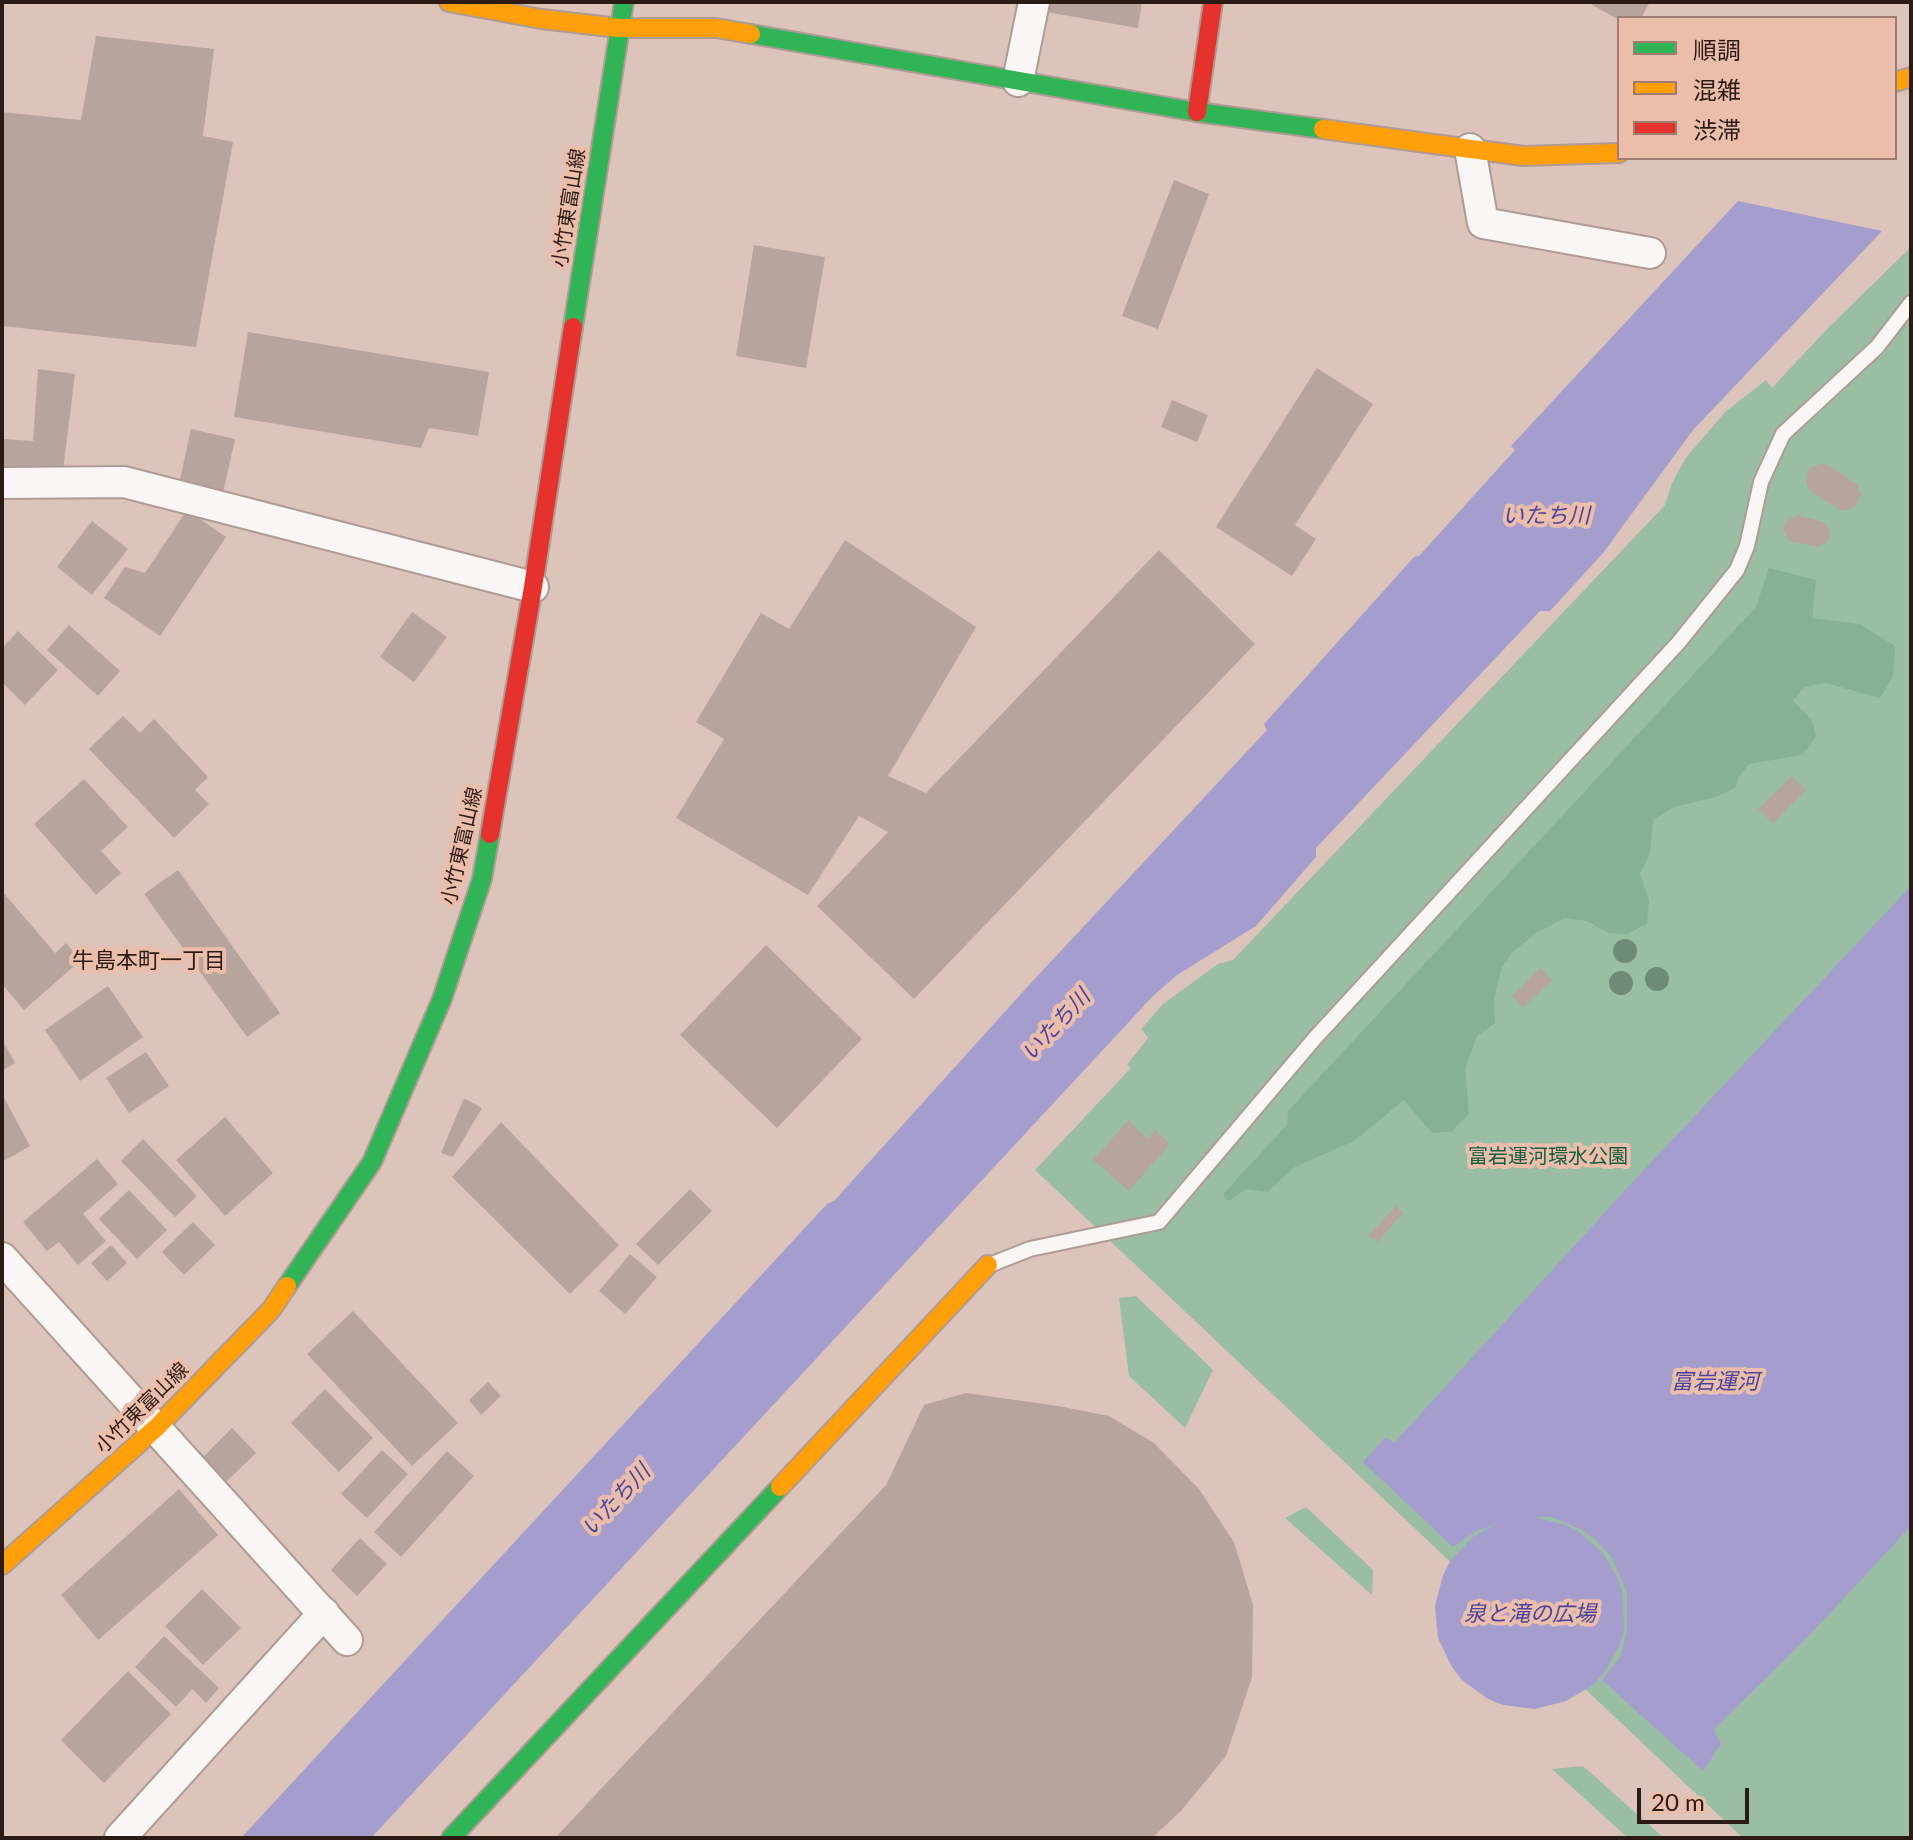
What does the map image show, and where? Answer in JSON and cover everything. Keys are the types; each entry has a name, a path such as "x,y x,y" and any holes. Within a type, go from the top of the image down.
{"street":[{"path":"449,2 541,19 619,28 703,27 1197,112 1523,156 1617,153"},
{"name":"小竹東富山線","path":"2,1565 157,1427 271,1310 372,1162 442,999 482,879 533,587 624,2"},
{"path":"1018,81 1034,2"},
{"path":"1197,112 1213,2"},
{"path":"1470,149 1483,223 1650,253"},
{"path":"2,483 124,482 533,587"},
{"path":"2,1258 347,1640"},
{"path":"451,1838 988,1265"},
{"path":"120,1838 324,1613"}],"lane":[{"path":"988,1265 1030,1249 1159,1222 1315,1038 1679,642 1737,570 1747,546 1761,482 1783,434 1877,347 1911,303"}],"green space":[{"name":"富岩運河環水公園","path":"1911,247 1911,1838 1743,1838 1035,1170 1131,1068 1127,1065 1148,1038 1141,1029 1163,1004 1218,964 1233,960 1665,505 1685,459 1725,412 1766,380 1772,388"},
{"path":"1769,568 1816,580 1812,618 1860,624 1895,646 1893,676 1880,698 1826,683 1804,687 1793,701 1812,720 1816,737 1802,755 1749,764 1738,778 1735,788 1716,797 1674,807 1653,820 1650,853 1640,874 1649,900 1647,923 1628,934 1608,933 1587,921 1565,918 1536,933 1512,953 1502,967 1494,999 1495,1023 1477,1036 1465,1068 1469,1114 1452,1131 1432,1133 1404,1100 1354,1141 1295,1167 1267,1192 1246,1189 1228,1201 1223,1194 1287,1125 1288,1111 1756,607"},
{"path":"1136,1296 1213,1370 1185,1428 1129,1376 1119,1298"},
{"path":"1306,1507 1373,1570 1372,1595 1285,1518"},
{"path":"1583,1766 1664,1838 1628,1838 1552,1769"}],"water":[{"name":"いたち川","path":"1738,201 1882,231 1693,430 1603,553 1550,611 1540,611 1316,848 1316,857 1256,926 1177,975 1153,996 371,1838 241,1838 1267,730 1264,724 1515,450 1511,446"},
{"name":"富岩運河","path":"1911,886 1911,1526 1802,1643 1714,1729 1721,1744 1703,1771 1602,1680 1621,1656 1627,1629 1627,1592 1611,1556 1582,1530 1552,1517 1535,1517 1579,1532 1603,1553 1619,1581 1623,1596 1624,1629 1620,1645 1604,1673 1593,1685 1566,1701 1535,1709 1503,1705 1488,1699 1462,1680 1452,1667 1438,1638 1435,1606 1443,1575 1451,1560 1473,1537 1500,1522 1475,1532 1453,1547 1363,1462 1386,1437 1394,1443 1629,1186"}],"building":[{"path":"1048,2 1142,2 1138,28 1046,12"},
{"path":"1587,2 1650,2 1642,16 1617,16 1617,19"},
{"path":"96,36 214,49 203,136 233,142 196,347 2,326 2,112 81,120"},
{"path":"1174,180 1209,194 1158,329 1122,316"},
{"path":"754,245 825,257 806,368 736,356"},
{"path":"248,332 489,372 478,436 429,428 421,448 234,417"},
{"path":"1317,368 1373,404 1295,525 1316,539 1292,576 1216,527"},
{"path":"38,369 75,374 63,471 2,469 2,439 33,441"},
{"path":"1172,400 1208,415 1197,442 1161,427"},
{"path":"191,429 235,439 223,493 179,484"},
{"path":"1824,463 1857,484 1861,495 1855,507 1842,511 1809,490 1806,483 1809,468"},
{"path":"187,510 226,537 160,636 104,598 125,567 145,573"},
{"path":"1797,515 1824,522 1830,530 1828,542 1817,547 1789,541 1783,529 1785,522"},
{"path":"92,521 128,549 92,595 57,567"},
{"path":"845,540 976,627 888,776 926,793 1159,550 1255,644 914,999 817,906 888,832 859,816 808,895 676,818 724,739 696,722 761,613 789,629"},
{"path":"412,612 447,637 414,682 380,657"},
{"path":"69,625 120,671 98,696 47,650"},
{"path":"18,631 58,670 25,705 2,682 2,648"},
{"path":"123,716 140,733 154,719 208,777 195,790 209,804 174,838 89,749"},
{"path":"1792,776 1806,790 1773,823 1758,809"},
{"path":"84,779 128,827 101,851 121,873 96,895 34,824"},
{"path":"178,870 280,1013 247,1037 144,894"},
{"path":"2,891 55,953 66,943 81,960 24,1010 2,984"},
{"path":"766,945 862,1039 777,1128 680,1035"},
{"path":"1541,968 1552,981 1523,1007 1512,996"},
{"path":"108,986 143,1037 80,1081 45,1030"},
{"path":"2,1039 15,1063 2,1071"},
{"path":"146,1052 169,1086 129,1113 106,1078"},
{"path":"2,1094 30,1146 2,1162"},
{"path":"464,1098 482,1108 453,1157 441,1153"},
{"path":"225,1117 273,1173 225,1216 176,1160"},
{"path":"1129,1120 1147,1139 1155,1130 1170,1144 1129,1191 1093,1160"},
{"path":"501,1122 619,1245 570,1294 452,1177"},
{"path":"143,1139 197,1196 175,1217 121,1161"},
{"path":"97,1159 118,1184 83,1214 106,1241 78,1265 59,1242 47,1251 23,1222"},
{"path":"690,1189 712,1211 658,1265 636,1244"},
{"path":"129,1190 167,1230 137,1259 99,1219"},
{"path":"1396,1206 1403,1213 1377,1242 1369,1235"},
{"path":"193,1222 215,1245 184,1275 162,1252"},
{"path":"111,1245 127,1263 107,1281 91,1263"},
{"path":"630,1254 657,1277 625,1314 599,1291"},
{"path":"353,1311 458,1423 412,1466 307,1354"},
{"path":"488,1382 501,1396 481,1415 469,1400"},
{"path":"325,1389 373,1438 339,1472 291,1423"},
{"path":"966,1393 1109,1416 1154,1443 1199,1489 1234,1542 1253,1605 1252,1677 1226,1756 1181,1811 1152,1838 555,1838 886,1485 924,1405"},
{"path":"232,1428 256,1453 224,1484 200,1460"},
{"path":"382,1450 408,1474 367,1518 341,1494"},
{"path":"447,1451 474,1476 401,1557 374,1532"},
{"path":"179,1489 218,1535 98,1640 61,1595"},
{"path":"360,1538 387,1564 357,1596 331,1570"},
{"path":"202,1589 241,1628 203,1665 165,1626"},
{"path":"164,1636 219,1688 206,1703 192,1689 176,1707 135,1667"},
{"path":"128,1671 171,1714 104,1783 61,1740"}],"traffic: fast":[{"path":"573,327 624,2"},
{"path":"751,34 1197,112 1323,129"},
{"path":"287,1286 372,1162 442,999 482,879 490,834"},
{"path":"451,1838 780,1487"}],"traffic: slow":[{"path":"449,2 541,19 619,28 716,28 751,34"},
{"path":"1897,81 1911,77"},
{"path":"1323,129 1523,156 1617,153"},
{"path":"780,1487 988,1265"},
{"path":"2,1565 157,1427 271,1310 287,1286"}],"traffic: jam":[{"path":"1197,112 1213,2"},
{"path":"490,834 533,587 573,327"}],"district":[{"name":"牛島本町一丁目","path":"149,961"}],"water label":[{"name":"泉と滝の広場","path":"1530,1614"}]}
